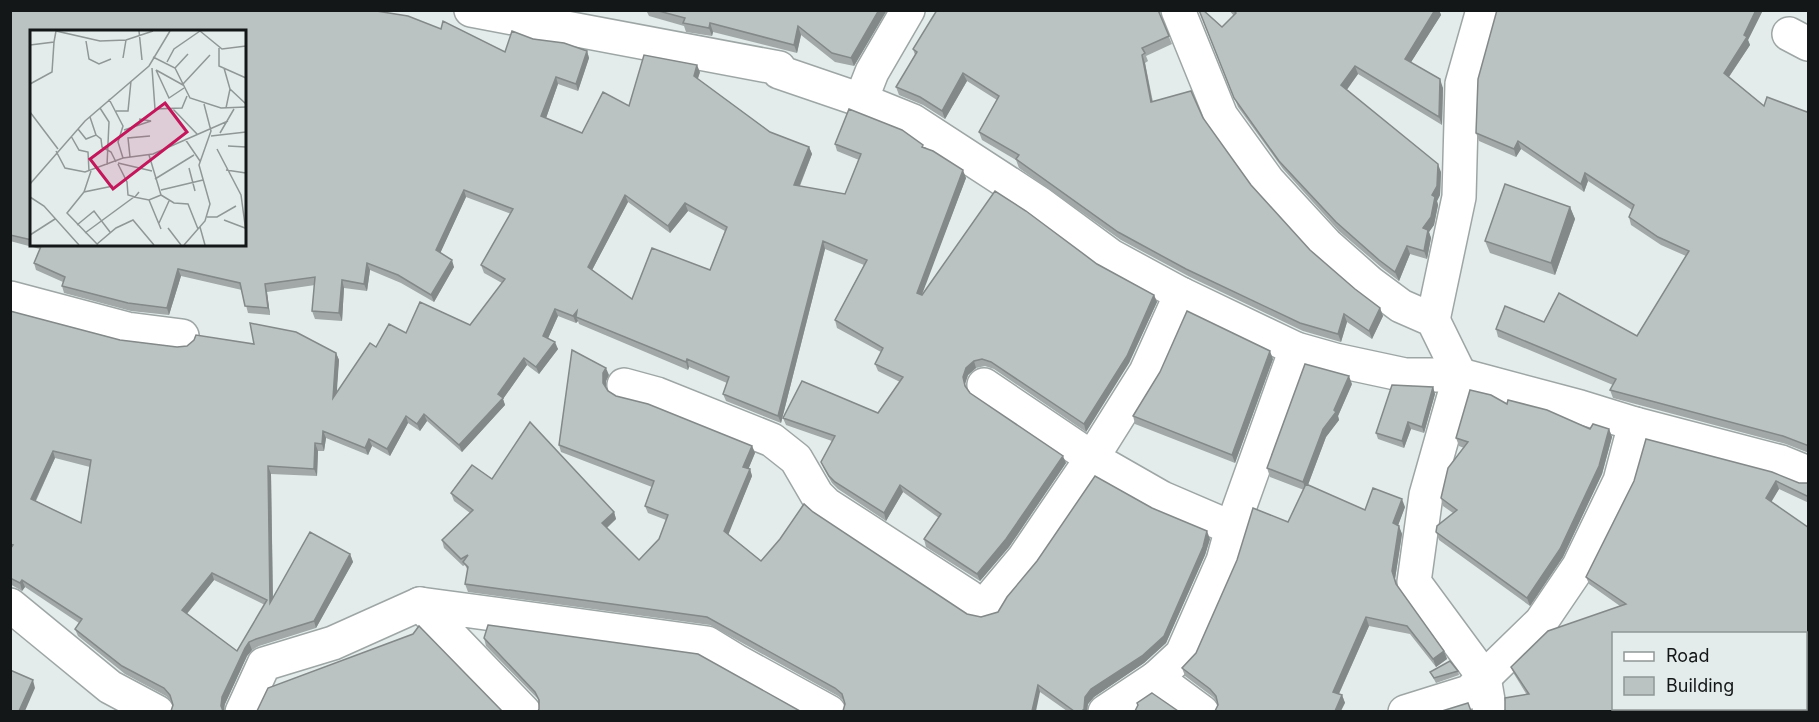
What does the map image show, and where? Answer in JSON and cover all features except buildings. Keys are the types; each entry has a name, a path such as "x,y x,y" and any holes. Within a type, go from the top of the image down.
{"street":[{"path":"471,10 779,68 779,72 861,100 913,121 1039,203 1111,256 1181,294 1296,349 1406,375 1460,375 1781,462 1809,472"},
{"path":"861,100 872,72 909,10"},
{"path":"1178,10 1221,116 1268,181 1326,244 1370,283 1401,306 1433,320"},
{"path":"1483,10 1462,84 1459,196 1433,320 1460,375 1426,495 1414,582 1484,677 1491,711"},
{"path":"624,385 657,394 772,440 796,459 817,495 826,504 981,606 989,605 993,595 1024,558 1092,458 1146,372 1181,294"},
{"path":"10,298 128,329 182,336"},
{"path":"1106,711 1156,678 1182,654 1223,561 1232,528 1296,349"},
{"path":"984,385 1092,458 1162,498 1232,528"},
{"path":"1405,711 1468,692 1541,622 1579,566 1620,481 1635,424"},
{"path":"242,711 264,664 333,643 420,604 707,643 829,711"},
{"path":"420,604 524,711"},
{"path":"10,605 110,687 157,711"},
{"path":"1156,678 1202,711"}]}
